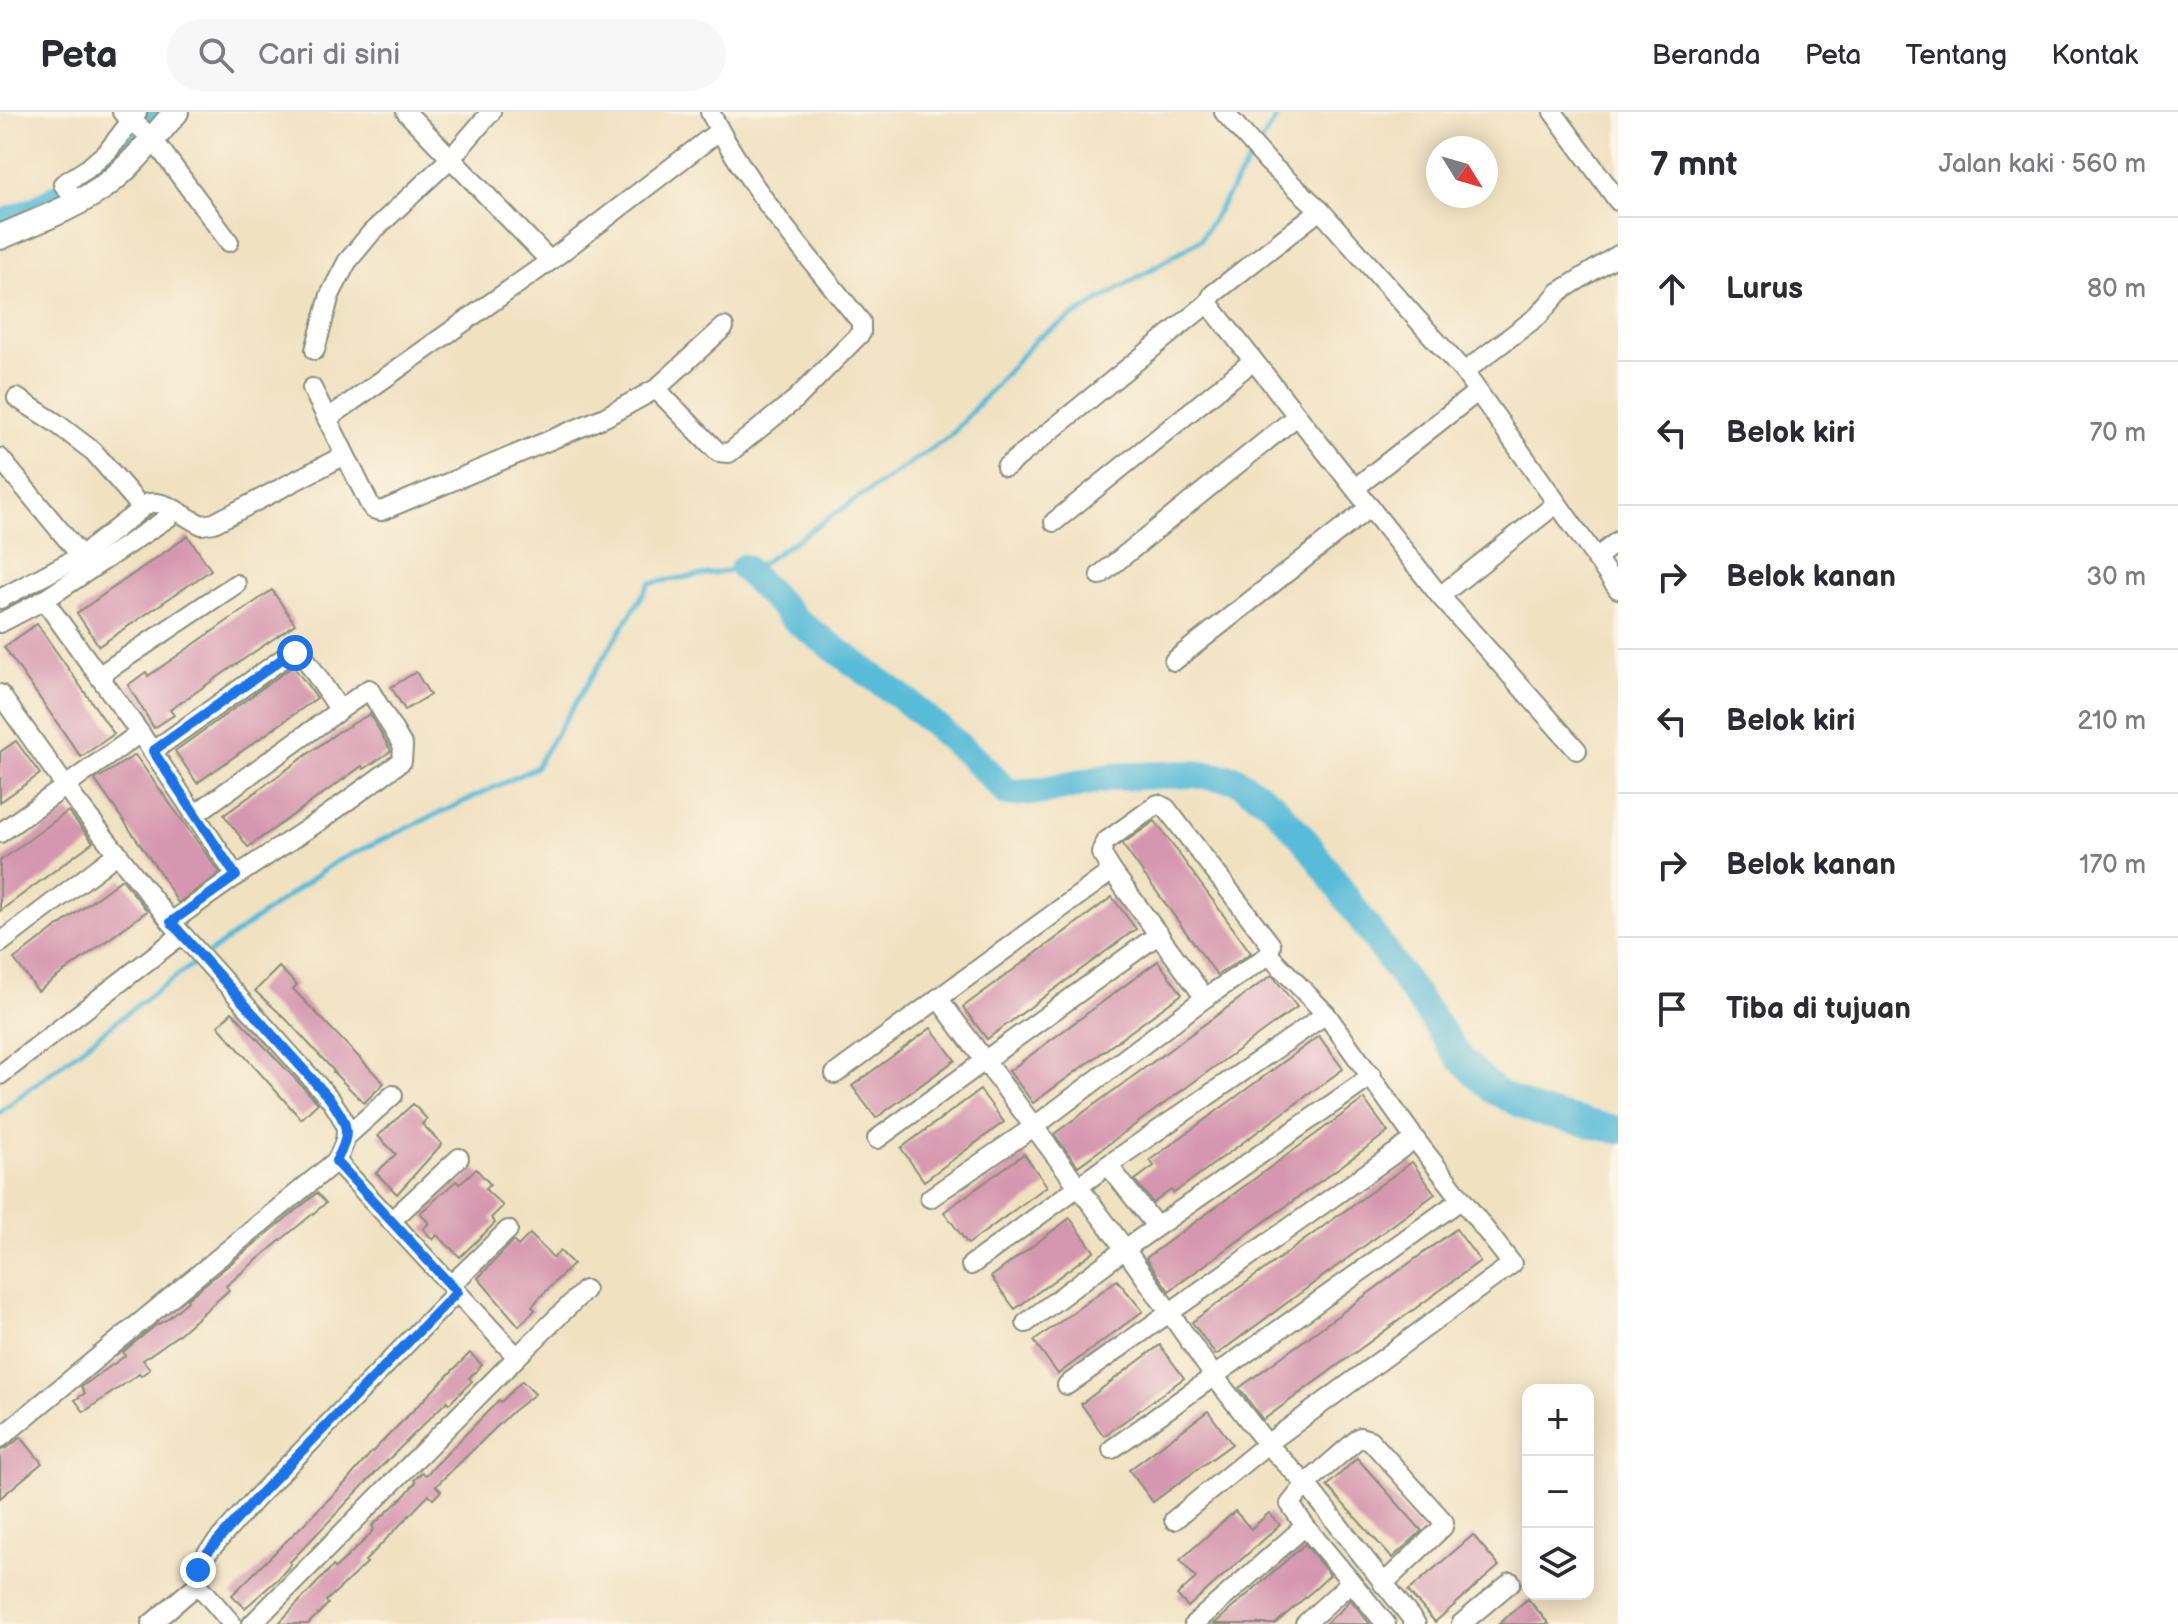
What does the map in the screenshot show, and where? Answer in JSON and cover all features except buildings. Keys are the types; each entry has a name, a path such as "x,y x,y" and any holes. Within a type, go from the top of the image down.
{"street":[{"path":"0,237 70,195 105,186 134,131 176,112"},
{"path":"406,112 550,261"},
{"path":"315,350 330,295 347,262 371,233 452,157 491,112"},
{"path":"656,389 718,452 729,453 796,399 863,329 861,322 775,216 719,131 710,112"},
{"path":"1224,112 1269,163 1320,210 1464,372 1618,589"},
{"path":"1553,112 1618,201"},
{"path":"134,131 229,242"},
{"path":"327,419 550,261 719,131"},
{"path":"1006,467 1208,303 1213,294 1320,210"},
{"path":"1464,372 1538,316 1559,292 1618,255"},
{"path":"1208,303 1440,596 1577,750"},
{"path":"312,388 370,505 381,511 605,417 656,389 724,327"},
{"path":"1054,522 1253,361"},
{"path":"1355,488 1477,392"},
{"path":"17,398 94,452 141,507"},
{"path":"1100,575 1297,416"},
{"path":"0,599 81,556 141,507 160,502 202,525 214,523 345,455"},
{"path":"0,458 81,556"},
{"path":"1440,596 1556,504"},
{"path":"1174,661 1370,507"},
{"path":"0,623 44,600 169,517"},
{"path":"1596,558 1618,541"},
{"path":"100,675 236,584"},
{"path":"44,600 153,751 236,876"},
{"path":"153,751 289,654 301,654 339,709"},
{"path":"0,1075 181,934 236,876 402,761 403,746 369,689 194,815"},
{"path":"0,694 8,722 65,785 181,934 330,1099 345,1119 347,1136"},
{"path":"0,833 140,733"},
{"path":"930,1198 1035,1126 1205,998 1269,955 1271,945 1163,805 1155,806 1105,842 1101,853 1205,998"},
{"path":"0,943 118,853"},
{"path":"835,1074 1112,871"},
{"path":"877,1139 1159,934"},
{"path":"1174,1520 1267,1444 1512,1264 1415,1139 1326,1014 1269,955"},
{"path":"938,998 1125,1249 1214,1376 1267,1444 1306,1484 1416,1624"},
{"path":"971,1265 1108,1165 1326,1014"},
{"path":"1026,1323 1156,1226 1372,1076"},
{"path":"0,1438 336,1161 347,1136 393,1095"},
{"path":"1067,1385 1415,1139"},
{"path":"391,1221 459,1158"},
{"path":"336,1161 517,1357"},
{"path":"1108,1165 1156,1226"},
{"path":"1112,1449 1462,1199"},
{"path":"232,1624 198,1584 198,1570 207,1553 508,1230"},
{"path":"252,1624 585,1290"},
{"path":"1383,1584 1443,1527 1444,1522 1365,1437 1354,1440 1306,1484 1290,1504 1386,1624"},
{"path":"1194,1624 1305,1526"},
{"path":"1305,1624 1351,1582"},
{"path":"1461,1624 1511,1582"},
{"path":"151,1624 198,1584"}],"waterway":[{"path":"1259,145 1280,112"},
{"path":"8,221 38,209 104,171 162,113"},
{"path":"0,1112 144,1000 335,862 535,768 650,583 758,566 950,436 1037,338 1200,240 1254,153"},
{"path":"744,568 798,622 909,703 1008,793 1044,791 1111,777 1193,774 1235,779 1273,805 1308,844 1460,1058 1494,1091 1535,1111 1618,1130"}],"route":[{"path":"198,1570 207,1553 255,1499 457,1292 336,1161 347,1136 345,1119 330,1099 171,922 236,876 153,751 289,654 295,653"}]}
